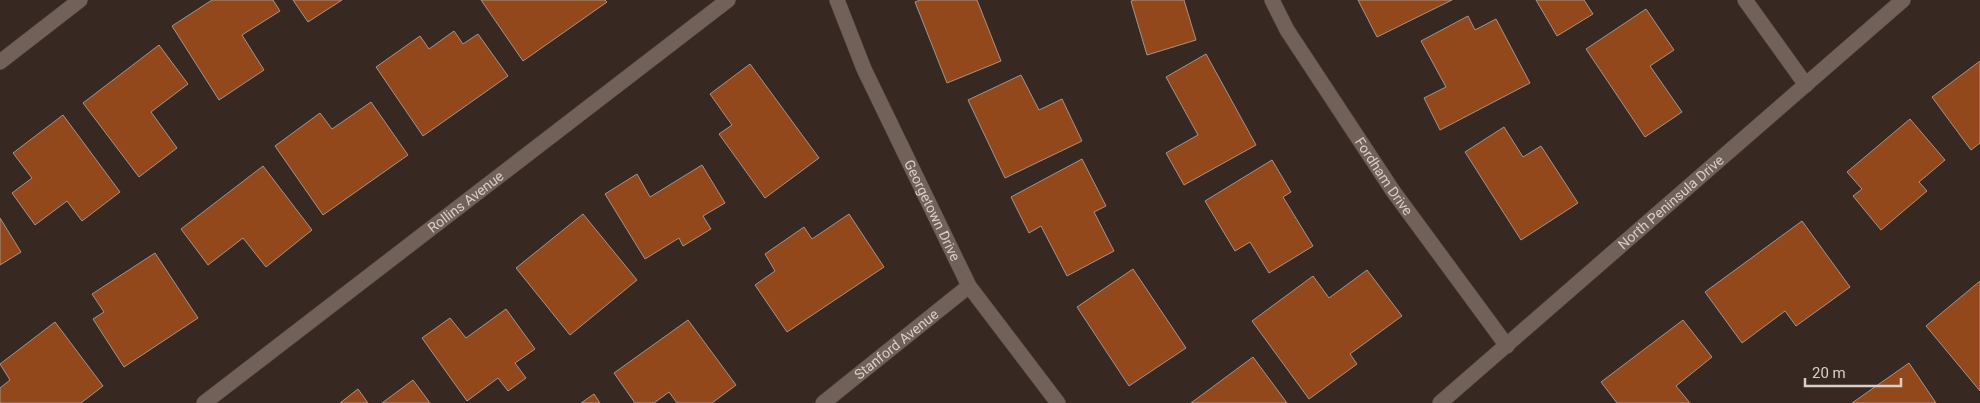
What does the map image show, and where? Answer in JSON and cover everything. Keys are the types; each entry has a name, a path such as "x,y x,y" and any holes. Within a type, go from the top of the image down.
{"street":[{"path":"0,62 80,0"},
{"name":"Rollins Avenue","path":"204,403 728,0"},
{"name":"Georgetown Drive","path":"836,0 864,69 970,286 1058,403"},
{"name":"Fordham Drive","path":"1272,0 1287,30 1393,191 1507,346"},
{"path":"1745,0 1806,85"},
{"name":"North Peninsula Drive","path":"1440,403 1903,0"},
{"name":"Stanford Avenue","path":"823,403 970,286"}],"building":[{"path":"212,0 273,0 280,11 242,35 264,70 219,100 172,26"},
{"path":"293,0 342,0 308,22"},
{"path":"481,0 605,0 607,2 523,61"},
{"path":"920,0 977,0 1001,61 947,83 915,2"},
{"path":"1184,0 1196,40 1147,55 1131,1"},
{"path":"1358,0 1452,0 1377,37"},
{"path":"1536,0 1584,0 1593,14 1557,36"},
{"path":"1646,9 1674,50 1650,66 1682,112 1645,137 1586,49"},
{"path":"1468,16 1475,30 1496,19 1530,83 1440,130 1424,98 1446,87 1421,41"},
{"path":"454,31 463,44 478,34 508,76 423,136 376,67 420,36 429,49"},
{"path":"159,45 188,84 151,112 177,148 139,177 83,103"},
{"path":"1206,54 1256,145 1184,185 1166,153 1198,135 1166,77"},
{"path":"1980,61 1980,143 1971,150 1932,97"},
{"path":"750,64 819,158 765,198 719,134 732,125 710,94"},
{"path":"1021,75 1039,110 1062,99 1082,141 1005,178 968,100"},
{"path":"371,102 408,155 323,215 275,146 320,113 332,129"},
{"path":"63,115 120,192 82,221 67,201 35,225 12,193 32,178 13,153"},
{"path":"1910,119 1945,160 1919,182 1927,191 1881,230 1853,196 1862,189 1847,172"},
{"path":"1504,127 1523,157 1541,146 1578,203 1521,240 1465,152"},
{"path":"1082,159 1106,206 1094,212 1114,251 1067,276 1041,226 1029,233 1011,197"},
{"path":"1272,160 1291,192 1283,197 1313,246 1269,273 1250,242 1235,251 1205,201"},
{"path":"702,165 725,203 703,216 711,229 683,246 679,238 645,259 605,194 637,174 650,197"},
{"path":"263,166 312,230 266,267 243,238 208,265 181,229"},
{"path":"583,214 637,280 570,335 516,268"},
{"path":"849,214 884,267 787,332 755,285 775,271 765,254 804,227 812,239"},
{"path":"0,218 21,252 0,265"},
{"path":"1802,221 1850,287 1796,326 1785,311 1742,343 1705,292"},
{"path":"155,253 198,318 124,367 93,319 104,312 92,294"},
{"path":"1133,269 1186,348 1129,386 1077,307"},
{"path":"1367,270 1402,316 1350,354 1357,364 1309,399 1252,321 1313,276 1329,298"},
{"path":"1980,281 1980,391 1926,326"},
{"path":"506,309 535,349 515,363 526,378 508,391 498,378 467,401 422,338 450,318 466,338"},
{"path":"688,320 736,385 712,403 677,403 669,392 654,403 635,403 614,373"},
{"path":"1683,320 1712,357 1676,386 1690,403 1617,403 1601,382"},
{"path":"55,322 103,386 81,403 0,403 0,388 10,380 0,364"},
{"path":"1253,357 1287,403 1191,403"},
{"path":"1909,363 1936,403 1852,403"},
{"path":"413,380 430,403 382,403"},
{"path":"358,389 368,403 340,403"},
{"path":"594,394 600,403 581,403"}]}
